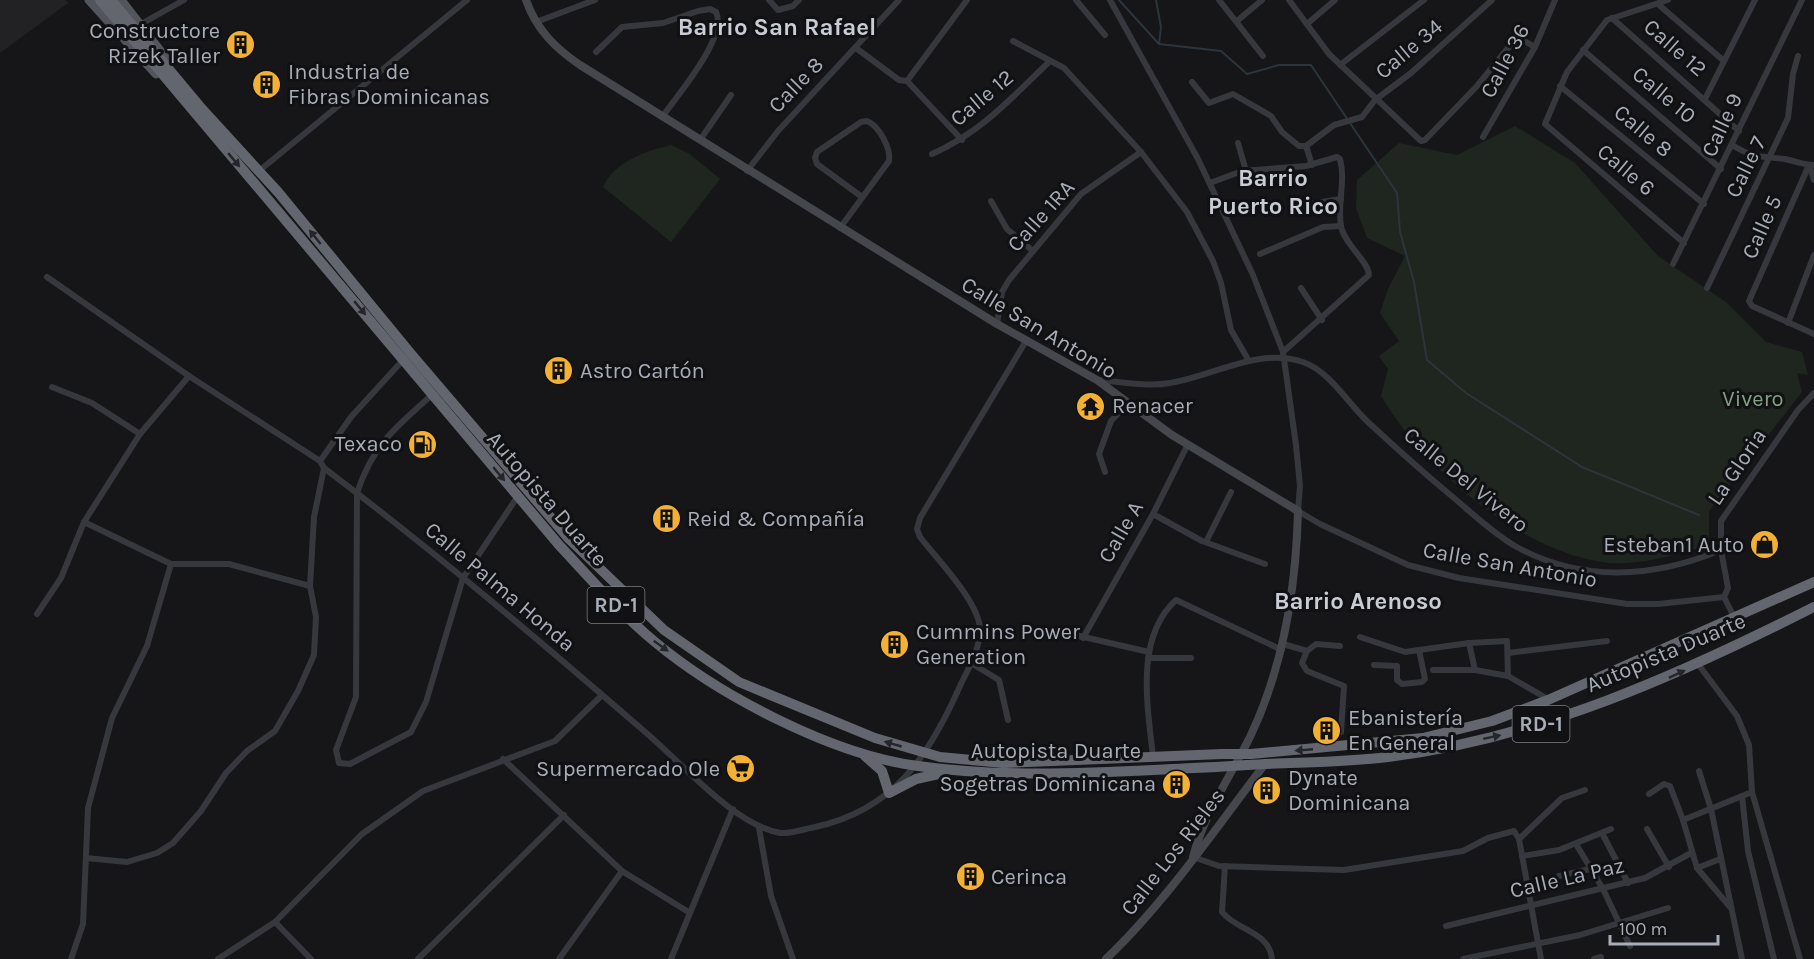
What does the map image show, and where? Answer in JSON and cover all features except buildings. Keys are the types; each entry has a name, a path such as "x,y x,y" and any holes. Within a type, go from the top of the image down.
{"highway":[{"name":"RD-1","path":"100,0 199,112"},
{"name":"RD-1","path":"111,0 199,112"},
{"name":"Autopista Duarte","path":"199,112 259,171 569,539 664,630 740,682 875,738 940,757 1002,763 1153,758 1251,754 1423,738 1492,721 1548,700 1814,582"},
{"name":"Autopista Duarte","path":"199,112 403,360 604,594 655,642 738,700 862,754 916,766 1022,775 1389,757 1496,737 1564,717 1670,677 1814,607"},
{"path":"862,754 882,771 889,793 916,779 956,771"}],"main road":[{"path":"89,0 199,112"},
{"path":"121,0 141,24 199,112"}],"street":[{"path":"141,24 184,0"},
{"path":"259,171 467,0"},
{"name":"Calle San Antonio","path":"526,0 536,22 559,50 661,118 997,324 1097,380 1127,404 1188,444 1320,524 1408,566 1458,578 1627,604 1658,604 1724,597"},
{"path":"536,22 595,0"},
{"path":"769,0 778,10 793,6 799,0"},
{"name":"Calle 8","path":"747,171 778,131 899,0"},
{"path":"907,81 967,0"},
{"path":"1076,0 1105,35"},
{"path":"1110,0 1210,183 1253,274 1284,355 1297,455 1300,486 1294,578 1282,647 1247,743 1218,795 1193,857 1210,864 1225,866 1344,870 1463,851 1488,838 1514,831 1520,839 1540,959"},
{"path":"1219,0 1263,56"},
{"path":"1237,21 1262,0"},
{"path":"1289,0 1340,65 1421,141 1425,140 1477,86 1518,36 1535,47"},
{"path":"1307,24 1335,0"},
{"name":"Calle 34","path":"1306,146 1314,137 1341,122 1362,117 1375,100 1411,73 1492,0"},
{"name":"Calle 36","path":"1483,137 1535,47 1555,0"},
{"path":"1560,86 1583,50 1607,20 1659,5 1668,0"},
{"path":"1705,99 1755,0"},
{"name":"Calle 9","path":"1673,264 1802,0"},
{"path":"1340,65 1420,1"},
{"path":"1659,5 1724,61"},
{"path":"596,52 622,27 663,23 710,9 716,12 719,19 714,41 661,118"},
{"name":"Calle 12","path":"1612,18 1739,131"},
{"path":"1013,40 1049,62 1064,68 1141,152 1199,230 1221,283 1231,330 1249,361"},
{"path":"856,48 899,80 907,81 962,141"},
{"name":"Calle 10","path":"1583,50 1721,169"},
{"name":"Calle 7","path":"1707,288 1788,118 1793,74 1798,56"},
{"name":"Calle 12","path":"932,154 962,141 1023,90 1049,62"},
{"path":"1192,82 1209,103 1233,94 1271,116 1282,132 1299,146 1306,146 1312,165"},
{"name":"Calle 8","path":"1560,86 1704,204"},
{"name":"Calle 6","path":"1560,86 1545,124 1684,243"},
{"path":"700,140 731,95"},
{"path":"840,228 887,167 890,155 875,127 867,121 861,122 817,152 815,158 817,164 862,197"},
{"path":"1238,143 1246,171"},
{"path":"1732,146 1747,154 1811,165 1814,180"},
{"name":"Calle 1RA","path":"997,324 1002,292 1033,251 1081,194 1141,152"},
{"path":"1097,380 1148,384 1170,383 1249,361 1284,355 1365,281 1370,273 1352,249 1341,226 1343,171 1339,158 1312,165 1246,171 1210,183"},
{"name":"Calle 5","path":"1788,323 1750,304 1749,301 1811,165"},
{"path":"1291,207 1341,199"},
{"path":"991,201 1007,229 1033,251"},
{"path":"1260,254 1323,227 1341,226"},
{"path":"1814,255 1788,323 1814,334"},
{"name":"Calle Palma Honda","path":"47,277 322,465 464,578 733,809 759,828 783,833 836,822 879,801 927,753 978,648 978,618 967,598 920,537 917,529 920,518 1026,341"},
{"path":"1301,288 1322,320"},
{"name":"Calle Del Vivero","path":"1284,355 1316,369 1417,468 1482,522 1528,552 1570,566 1617,573 1662,570 1721,550"},
{"path":"86,858 127,862 158,854 173,843 201,811 226,773 247,752 275,731 298,691 314,655 316,617 310,586 314,516 322,465 351,417 403,360"},
{"path":"37,615 61,578 84,522 140,434 189,376"},
{"path":"52,387 92,403 140,434"},
{"name":"La Gloria","path":"1734,617 1724,597 1728,588 1721,550 1721,521 1798,410 1814,393"},
{"path":"433,394 387,435 366,467 357,493 356,697 336,750 339,763 350,764 411,732 426,702 464,578 518,496"},
{"path":"1105,472 1099,454 1111,421 1127,404"},
{"name":"Calle A","path":"1083,638 1153,514 1188,444"},
{"path":"1206,542 1231,492"},
{"path":"1153,514 1206,542 1265,564"},
{"path":"84,522 171,564 229,564 310,586"},
{"path":"71,959 83,924 88,808 112,718 147,646 171,564"},
{"path":"1153,758 1147,695 1148,655 1170,606 1176,600 1282,647 1307,651"},
{"path":"1062,632 1148,655 1191,658"},
{"path":"1360,638 1398,651 1507,641 1508,676"},
{"path":"1508,653 1607,641"},
{"path":"1470,643 1475,670"},
{"path":"1340,646 1316,644 1307,651 1303,668 1344,686 1341,732"},
{"path":"1374,665 1397,666 1397,680 1402,684 1422,682 1425,678 1419,650"},
{"path":"971,663 999,680 1008,720"},
{"path":"1698,664 1737,716 1744,734 1751,756 1752,792 1800,959"},
{"path":"1433,670 1475,670 1508,676 1548,700"},
{"path":"218,959 274,922 362,834 405,803 423,791 502,759 555,741 601,696"},
{"path":"502,759 622,871 690,913"},
{"name":"Calle Los Rieles","path":"1106,959 1124,942 1265,764"},
{"path":"1699,771 1711,809 1742,959"},
{"path":"1649,794 1667,784 1683,820 1697,868 1731,909"},
{"path":"1520,839 1562,798 1585,790"},
{"path":"1683,820 1752,792"},
{"path":"1742,796 1748,851 1774,959"},
{"path":"670,959 733,809"},
{"path":"418,959 564,815"},
{"path":"759,828 771,896 793,959"},
{"path":"1522,856 1576,844 1611,829"},
{"path":"1647,829 1669,867"},
{"path":"1602,832 1628,883"},
{"path":"1576,844 1603,890 1630,946"},
{"name":"Calle La Paz","path":"1446,926 1603,890 1645,878 1691,853"},
{"path":"1697,868 1720,860"},
{"path":"1225,866 1222,912 1264,939 1272,959"},
{"path":"1559,876 1590,869"},
{"path":"559,959 622,871"},
{"path":"1467,959 1498,955 1620,924 1668,908"},
{"path":"274,922 311,959"}],"shaded area":[{"path":"0,0 66,0 68,3 0,53"}],"green space":[{"name":"Vivero","path":"1515,126 1575,163 1658,256 1726,302 1766,342 1802,352 1808,375 1797,373 1802,392 1709,511 1709,545 1656,559 1615,563 1569,554 1537,541 1475,501 1447,476 1421,450 1381,396 1388,369 1379,356 1399,341 1380,313 1388,289 1405,256 1367,238 1356,208 1357,180 1399,143 1457,155"},
{"path":"671,145 690,154 720,179 671,242 603,187 608,178 622,164 641,154"}],"waterway":[{"path":"1119,0 1159,44 1221,51 1247,74 1279,65 1311,65 1397,193 1400,232 1414,282 1427,360 1466,393 1582,467 1699,515"},
{"path":"1156,0 1161,27 1159,44"}],"place":[{"name":"Constructore Rizek Taller","path":"241,44"},
{"name":"Industria de Fibras Dominicanas","path":"267,85"},
{"name":"Astro Cartón","path":"559,371"},
{"name":"Renacer","path":"1091,406"},
{"name":"Texaco","path":"423,444"},
{"name":"Reid & Compañía","path":"666,519"},
{"name":"Esteban1 Auto","path":"1765,545"},
{"name":"Cummins Power Generation","path":"895,645"},
{"name":"Ebanistería En General","path":"1327,731"},
{"name":"Supermercado Ole","path":"741,769"},
{"name":"Sogetras Dominicana","path":"1177,784"},
{"name":"Dynate Dominicana","path":"1267,791"},
{"name":"Cerinca","path":"970,877"}],"district":[{"name":"Barrio San Rafael","path":"777,27"},
{"name":"Barrio Puerto Rico","path":"1273,192"},
{"name":"Barrio Arenoso","path":"1358,601"}]}
